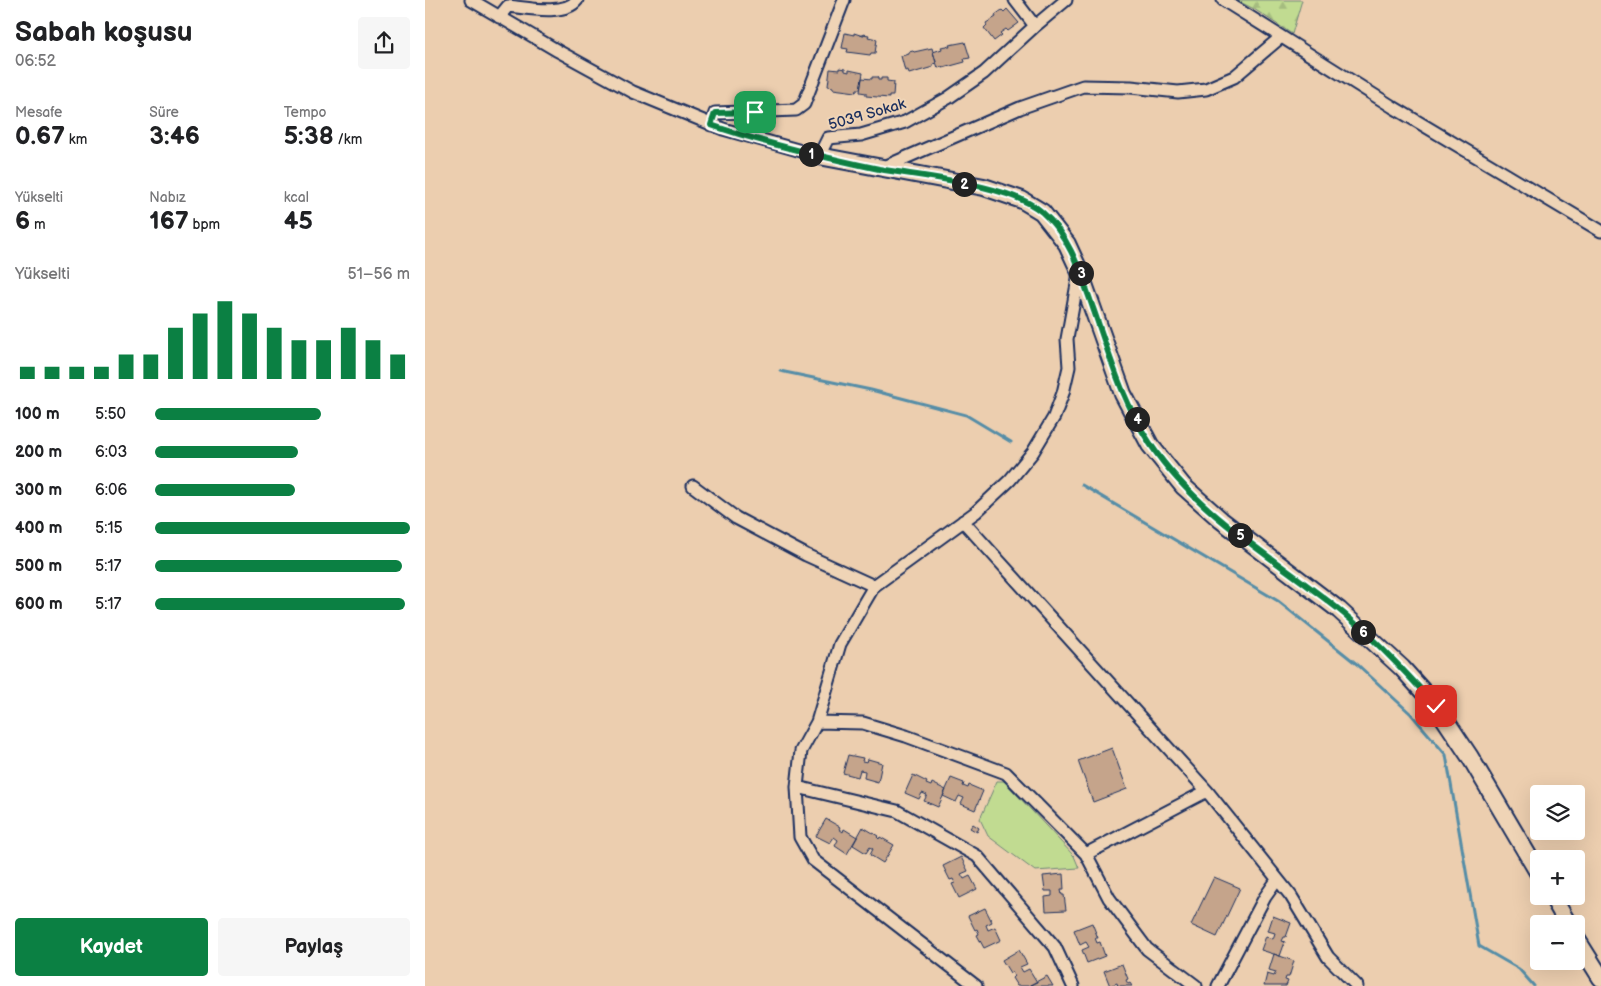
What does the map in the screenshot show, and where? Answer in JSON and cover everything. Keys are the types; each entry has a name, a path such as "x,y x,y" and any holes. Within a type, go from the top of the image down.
{"main road":[{"path":"819,156 984,187 1022,200 1041,212 1067,244 1079,270 1123,394 1150,445 1183,486 1215,514 1339,610 1402,668 1436,706 1470,757 1530,859"},
{"path":"1585,952 1601,978"}],"street":[{"path":"471,0 633,92 711,125 819,156"},
{"path":"499,17 508,6 560,10 573,5 577,0"},
{"path":"711,125 715,113 796,110 804,104 844,0"},
{"path":"1015,0 1035,26"},
{"name":"5039 Sokak","path":"819,156 828,138 861,135 905,122 948,98 984,73 1066,0"},
{"path":"1223,0 1393,107 1601,231"},
{"path":"881,169 1019,108 1083,86 1131,87 1178,92 1206,89 1234,77 1281,37"},
{"path":"977,986 813,860 800,837 797,787 801,751 817,722 840,644 874,586 976,512 1010,480 1033,452 1054,417 1063,393 1069,367 1067,339 1079,270"},
{"path":"693,486 736,518 806,555 874,586"},
{"path":"963,521 1207,791 1291,896 1328,957 1357,986"},
{"path":"817,722 863,723 906,736 1006,773 1086,854 1109,898 1147,949 1196,986"},
{"path":"797,787 897,811 977,856 1055,947 1073,986"},
{"path":"1086,854 1207,791"},
{"path":"1218,986 1265,897 1277,880"}],"green space":[{"path":"1236,0 1302,0 1292,34 1254,9"},
{"path":"997,781 1004,781 1074,856 1079,868 1035,871 988,836 980,819"}],"building":[{"path":"1007,9 1019,23 1008,31 1006,29 1000,33 1002,35 994,41 984,28 987,25 986,23 996,17 995,15 1002,10 1004,12"},
{"path":"845,33 869,35 868,37 877,39 875,53 870,55 847,52 848,49 842,48"},
{"path":"965,42 970,58 964,59 965,62 938,68 933,52 942,49 941,47 950,47 949,45"},
{"path":"932,48 936,63 933,64 933,67 909,74 908,70 905,71 901,56 909,54 909,52"},
{"path":"839,68 849,72 849,70 863,73 860,89 857,89 856,92 833,89 833,87 828,86 830,69 839,70"},
{"path":"872,77 878,77 878,80 887,78 887,81 894,82 893,96 889,96 889,98 866,96 866,93 860,92 862,78 872,79"},
{"path":"1112,748 1127,789 1093,802 1078,761"},
{"path":"848,755 863,758 862,761 867,762 868,759 882,763 878,782 864,778 865,771 860,770 858,777 843,773"},
{"path":"913,775 927,782 926,784 931,786 932,783 946,790 938,807 924,801 927,795 922,793 919,799 905,793"},
{"path":"951,778 964,783 963,786 968,788 969,785 983,791 975,810 961,804 964,798 959,796 956,802 943,796"},
{"path":"826,819 840,827 839,829 843,832 844,829 857,837 847,854 835,846 838,840 834,837 830,843 816,836"},
{"path":"973,824 979,828 977,832 970,828"},
{"path":"863,827 878,836 879,839 880,837 894,845 883,863 870,855 873,849 870,847 866,853 853,845"},
{"path":"961,857 968,871 961,874 964,879 970,876 977,889 959,898 952,884 955,883 953,879 950,880 943,866"},
{"path":"1063,874 1064,890 1061,890 1062,895 1064,895 1066,910 1046,911 1045,897 1052,896 1052,891 1045,891 1043,876"},
{"path":"1214,877 1240,888 1217,937 1191,925"},
{"path":"985,908 992,922 986,925 988,930 995,927 1001,940 984,948 977,935 979,934 977,929 975,930 968,916"},
{"path":"1273,916 1291,923 1286,937 1282,941 1285,942 1280,956 1261,950 1266,936 1273,939 1275,933 1268,931"},
{"path":"1092,923 1098,938 1095,938 1097,943 1100,942 1105,956 1087,963 1082,950 1089,947 1086,942 1080,945 1074,930"},
{"path":"1019,950 1027,964 1020,967 1023,972 1029,969 1037,982 1028,986 1017,986 1012,978 1014,976 1012,972 1010,973 1002,960"},
{"path":"1274,954 1294,961 1289,977 1286,977 1285,980 1288,981 1286,986 1264,986 1267,974 1274,976 1276,972 1269,970"},
{"path":"1122,964 1128,979 1126,980 1132,986 1118,986 1117,983 1110,986 1104,971"},
{"path":"1047,976 1053,986 1030,985"}],"waterway":[{"path":"780,371 871,390 966,415 1011,442"},
{"path":"1082,485 1278,601 1358,665 1411,714 1446,755 1479,946 1519,969 1534,986"}],"route":[{"path":"755,112 715,113 711,125 819,156 984,187 1022,200 1041,212 1067,244 1079,270 1123,394 1150,445 1183,486 1221,520 1339,610 1402,668 1436,706"}]}
